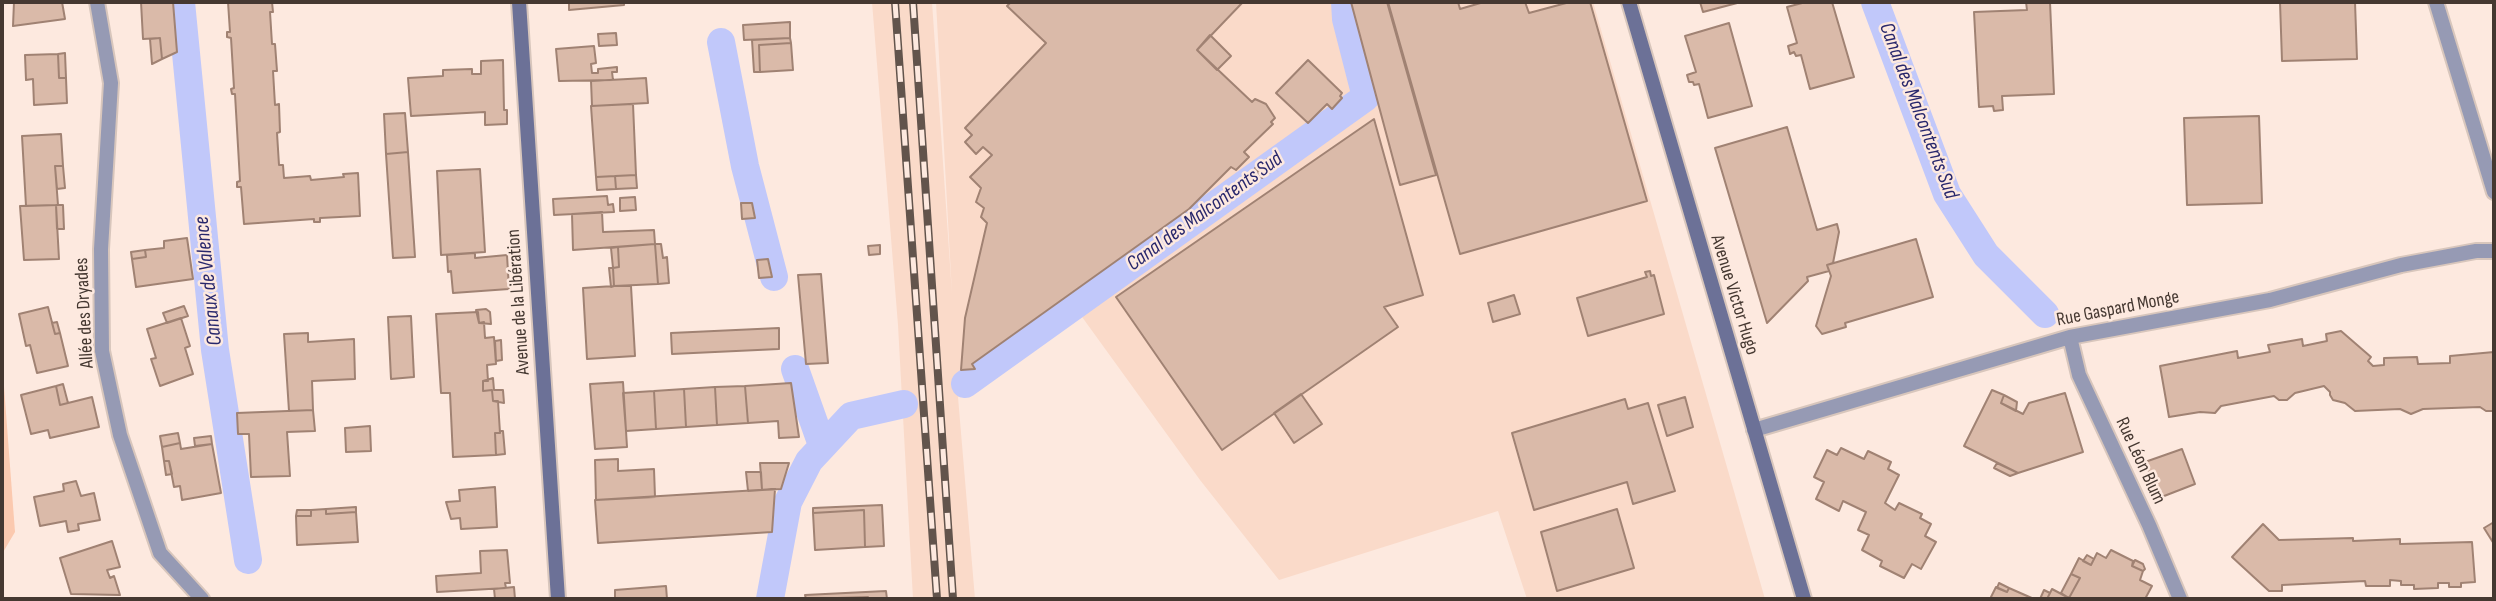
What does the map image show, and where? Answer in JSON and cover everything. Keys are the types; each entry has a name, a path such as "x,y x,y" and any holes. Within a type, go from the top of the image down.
{"main road":[{"name":"Avenue de la Libération","path":"519,2 558,599"},
{"name":"Avenue Victor Hugo","path":"1629,2 1804,599"}],"street":[{"name":"Allée des Dryades","path":"97,2 111,83 100,249 102,351 120,435 160,553 202,599"},
{"path":"2436,2 2494,192"},
{"name":"Rue Gaspard Monge","path":"1754,430 2070,337 2270,300 2400,265 2476,251 2494,251"},
{"name":"Rue Léon Blum","path":"2070,337 2079,375 2149,525 2180,599"}],"shaded area":[{"path":"872,2 932,2 952,294 936,2 1593,2 1765,599 1527,599 1498,511 1279,580 1200,480 1077,310 1051,324 991,382 958,397 975,599 913,599 898,325"},
{"path":"2,360 15,532 2,554"}],"building":[{"path":"14,2 62,2 65,19 13,26"},
{"path":"141,2 173,2 177,52 162,59 160,38 143,39"},
{"path":"228,2 272,2 272,44 275,44 277,71 273,71 275,105 279,104 279,165 283,165 284,178 310,176 311,180 358,173 360,216 320,218 320,222 314,222 314,219 244,224 241,187 237,187 237,182 240,181 235,94 232,94 231,89 234,88 231,38 227,37 227,32 230,32"},
{"path":"569,2 624,2 624,5 569,10"},
{"path":"1011,2 1243,2 1197,50 1252,102 1255,99 1266,104 1275,118 1271,122 1273,124 1244,152 1249,157 1236,170 1231,167 1189,209 972,364 975,369 961,370 965,318 987,223 981,217 984,208 976,202 981,188 970,177 992,155 983,147 976,154 965,142 972,135 965,128 1046,43 1007,6"},
{"path":"1351,2 1387,2 1436,175 1400,185"},
{"path":"1388,2 1458,2 1460,9 1484,2 1525,2 1529,13 1570,2 1590,2 1647,201 1460,254"},
{"path":"1700,2 1741,2 1703,12"},
{"path":"1806,2 1832,2 1854,77 1810,89 1801,55 1796,56 1794,52 1790,54 1788,46 1797,43 1787,7"},
{"path":"2026,2 2050,2 2054,94 2002,96 2003,110 1994,111 1993,106 1979,107 1974,12 2027,10"},
{"path":"2280,2 2355,2 2357,59 2282,61"},
{"path":"790,22 790,38 744,40 743,25"},
{"path":"1729,23 1752,106 1708,118 1699,84 1689,82 1687,75 1696,72 1685,36"},
{"path":"616,33 617,45 599,46 598,34"},
{"path":"1210,35 1231,56 1217,70 1197,50"},
{"path":"160,38 162,59 152,64 150,39"},
{"path":"790,38 791,43 759,45 760,72 754,72 752,40"},
{"path":"791,43 793,70 760,72 759,45"},
{"path":"594,46 596,63 591,64 592,73 598,73 598,69 617,67 617,72 612,72 613,80 559,81 556,49"},
{"path":"65,53 66,78 59,78 58,54"},
{"path":"58,54 59,78 66,78 67,103 34,105 33,79 26,80 25,55"},
{"path":"503,60 504,110 507,110 507,124 485,125 485,112 411,116 408,78 443,76 443,70 472,69 472,74 481,74 481,61"},
{"path":"1308,60 1342,93 1342,98 1332,109 1327,104 1308,123 1276,93"},
{"path":"646,78 648,103 592,106 591,81"},
{"path":"633,104 636,175 596,177 591,106"},
{"path":"405,113 408,152 386,154 384,114"},
{"path":"2259,116 2262,203 2187,205 2184,118"},
{"path":"1374,119 1423,295 1384,307 1398,327 1222,450 1116,297"},
{"path":"1787,127 1817,230 1837,224 1839,232 1833,263 1827,265 1829,271 1807,277 1808,281 1767,323 1715,148"},
{"path":"61,134 63,166 55,166 58,205 26,206 22,136"},
{"path":"408,152 415,257 393,258 386,154"},
{"path":"1270,157 1277,167 1262,178 1255,168"},
{"path":"55,166 63,166 65,188 57,189"},
{"path":"480,169 485,252 441,255 437,171"},
{"path":"636,175 637,188 616,189 615,176"},
{"path":"615,176 616,189 597,190 596,177"},
{"path":"607,196 608,205 613,204 614,212 554,215 553,199"},
{"path":"635,197 636,210 620,211 620,198"},
{"path":"741,203 752,203 755,218 742,219"},
{"path":"56,205 59,259 24,260 20,206"},
{"path":"56,205 63,205 64,229 57,229"},
{"path":"602,212 603,232 654,230 655,244 573,250 572,214"},
{"path":"187,238 193,279 136,287 132,259 146,257 145,250 164,248 164,241"},
{"path":"1916,239 1933,297 1845,323 1846,327 1822,334 1816,326 1831,276 1827,265"},
{"path":"655,244 658,284 614,286 613,268 619,267 618,247"},
{"path":"655,244 661,244 663,258 667,257 669,283 658,284"},
{"path":"880,245 880,254 869,255 868,246"},
{"path":"618,247 619,267 613,268 611,248"},
{"path":"145,250 146,257 132,259 131,252"},
{"path":"475,253 475,258 507,255 509,289 453,293 447,255"},
{"path":"768,259 772,277 759,278 757,260"},
{"path":"609,268 613,268 614,286 611,287"},
{"path":"1650,271 1651,276 1654,275 1664,314 1588,336 1577,298 1647,277 1645,272"},
{"path":"821,274 828,363 806,364 798,275"},
{"path":"631,286 635,356 587,359 583,288"},
{"path":"1514,295 1520,314 1493,322 1488,303"},
{"path":"184,306 188,316 167,323 163,313"},
{"path":"48,307 55,334 60,333 68,366 37,373 30,345 26,346 19,314"},
{"path":"486,309 490,312 491,324 479,323 476,310"},
{"path":"478,312 479,323 484,322 485,338 494,337 496,364 487,365 488,381 483,381 483,391 492,390 493,401 498,401 500,433 495,433 496,455 453,457 450,393 441,393 436,314"},
{"path":"411,316 414,377 391,379 388,317"},
{"path":"181,318 190,346 185,348 193,374 160,386 151,359 156,358 147,329"},
{"path":"57,322 60,333 55,334 52,323"},
{"path":"779,328 779,349 672,354 671,333"},
{"path":"2341,331 2371,357 2368,361 2373,366 2384,365 2384,358 2417,357 2418,364 2450,363 2450,356 2494,352 2494,411 2486,411 2480,407 2423,409 2411,414 2400,409 2355,411 2345,403 2333,400 2324,386 2295,393 2287,400 2279,400 2274,396 2221,406 2215,413 2200,412 2169,417 2160,366 2237,351 2238,358 2270,352 2268,345 2302,339 2303,346 2327,341 2326,334"},
{"path":"308,333 308,342 354,339 355,379 312,381 313,410 289,411 284,334"},
{"path":"501,340 502,360 496,361 495,341"},
{"path":"493,378 494,390 503,390 504,403 493,401 492,390 483,391 483,381"},
{"path":"623,382 627,447 595,449 590,384"},
{"path":"791,383 799,437 779,438 778,421 748,423 745,386"},
{"path":"63,384 68,403 60,405 56,386"},
{"path":"56,386 60,405 92,397 99,427 50,438 48,430 31,434 21,395"},
{"path":"745,386 748,423 717,425 715,387"},
{"path":"715,387 717,425 686,427 684,389"},
{"path":"684,389 686,427 656,429 654,391"},
{"path":"1992,390 2004,395 2001,403 2023,414 2029,403 2065,393 2083,452 2018,473 1964,446"},
{"path":"654,391 656,429 626,431 623,393"},
{"path":"1301,394 1322,424 1294,443 1274,413"},
{"path":"2004,395 2017,402 2016,411 2001,403"},
{"path":"1685,397 1693,427 1667,436 1658,405"},
{"path":"1625,399 1628,409 1648,403 1675,491 1633,504 1627,482 1534,510 1512,433"},
{"path":"313,410 315,431 287,432 290,476 251,477 249,434 238,434 237,413"},
{"path":"370,426 371,451 346,452 345,428"},
{"path":"503,431 505,454 496,455 495,433"},
{"path":"178,433 180,443 162,447 160,436"},
{"path":"211,436 212,444 195,446 194,438"},
{"path":"180,443 181,449 212,444 221,493 182,500 180,486 174,487 169,461 164,461 162,447"},
{"path":"1841,448 1864,459 1868,451 1891,462 1888,469 1899,475 1885,503 1895,510 1899,503 1922,514 1920,518 1931,524 1925,536 1936,542 1921,569 1912,564 1904,578 1880,566 1882,561 1862,550 1869,535 1858,530 1866,512 1843,501 1839,511 1816,499 1824,482 1814,477 1827,450 1837,455"},
{"path":"2182,449 2195,484 2159,498 2145,462"},
{"path":"618,459 618,471 654,469 655,497 596,500 595,460"},
{"path":"164,461 169,461 172,474 166,475"},
{"path":"760,463 789,463 781,489 762,490"},
{"path":"1997,463 2018,473 2010,476 1994,468"},
{"path":"746,472 761,472 762,490 748,491"},
{"path":"76,481 81,496 94,493 100,520 78,524 79,530 68,532 66,521 40,526 34,497 64,491 63,484"},
{"path":"495,487 497,527 461,529 460,518 451,519 446,502 460,501 459,490"},
{"path":"775,489 772,532 598,543 595,500"},
{"path":"882,505 884,546 865,547 864,510 813,513 813,508"},
{"path":"356,507 356,512 326,514 326,509"},
{"path":"326,509 326,514 356,512 358,542 297,545 296,516 311,516 311,510"},
{"path":"1617,509 1634,568 1557,591 1541,532"},
{"path":"297,510 311,510 311,516 296,516"},
{"path":"864,510 865,547 815,550 813,513"},
{"path":"2494,522 2494,544 2484,528"},
{"path":"2263,524 2279,540 2353,538 2353,541 2400,539 2400,544 2472,542 2475,582 2461,583 2461,587 2438,583 2438,588 2414,589 2414,585 2401,585 2401,581 2390,580 2390,586 2366,586 2365,581 2282,585 2282,591 2269,591 2232,557"},
{"path":"112,541 120,567 107,570 110,578 114,576 120,595 71,594 60,558"},
{"path":"507,550 510,583 505,583 506,588 437,592 436,576 481,573 480,551"},
{"path":"2111,550 2133,561 2132,566 2143,571 2140,580 2152,586 2145,599 2047,599 2052,589 2069,598 2080,578 2071,574 2079,558 2091,565 2097,553 2106,558"},
{"path":"2087,555 2094,559 2091,565 2083,561"},
{"path":"2135,560 2143,564 2143,571 2132,566"},
{"path":"2071,574 2080,578 2069,598 2061,593"},
{"path":"1999,583 2009,588 2007,592 1997,588"},
{"path":"666,586 667,599 615,599 615,590"},
{"path":"514,587 515,599 495,599 494,589"},
{"path":"1996,587 2007,592 2009,588 2034,599 1990,599"},
{"path":"2044,590 2050,593 2047,599 2040,599"},
{"path":"886,591 887,599 806,599 805,595"},
{"path":"868,597 868,599 815,599"}],"waterway":[{"name":"Canaux de Valence","path":"181,2 215,350 248,560"},
{"name":"Canal des Malcontents Sud","path":"965,384 1366,97 1346,19 1345,2"},
{"name":"Canal des Malcontents Sud","path":"1875,2 1947,194 1986,255 2045,314"},
{"name":"Canal des Malcontents Sud","path":"721,42 745,166 774,277"},
{"name":"Canal des Malcontents Sud","path":"795,369 822,445"},
{"name":"Canal des Malcontents Sud","path":"770,599 788,502 809,461 851,416 904,404"}],"railway":[{"path":"895,2 937,599"},
{"path":"913,2 953,599"}]}
